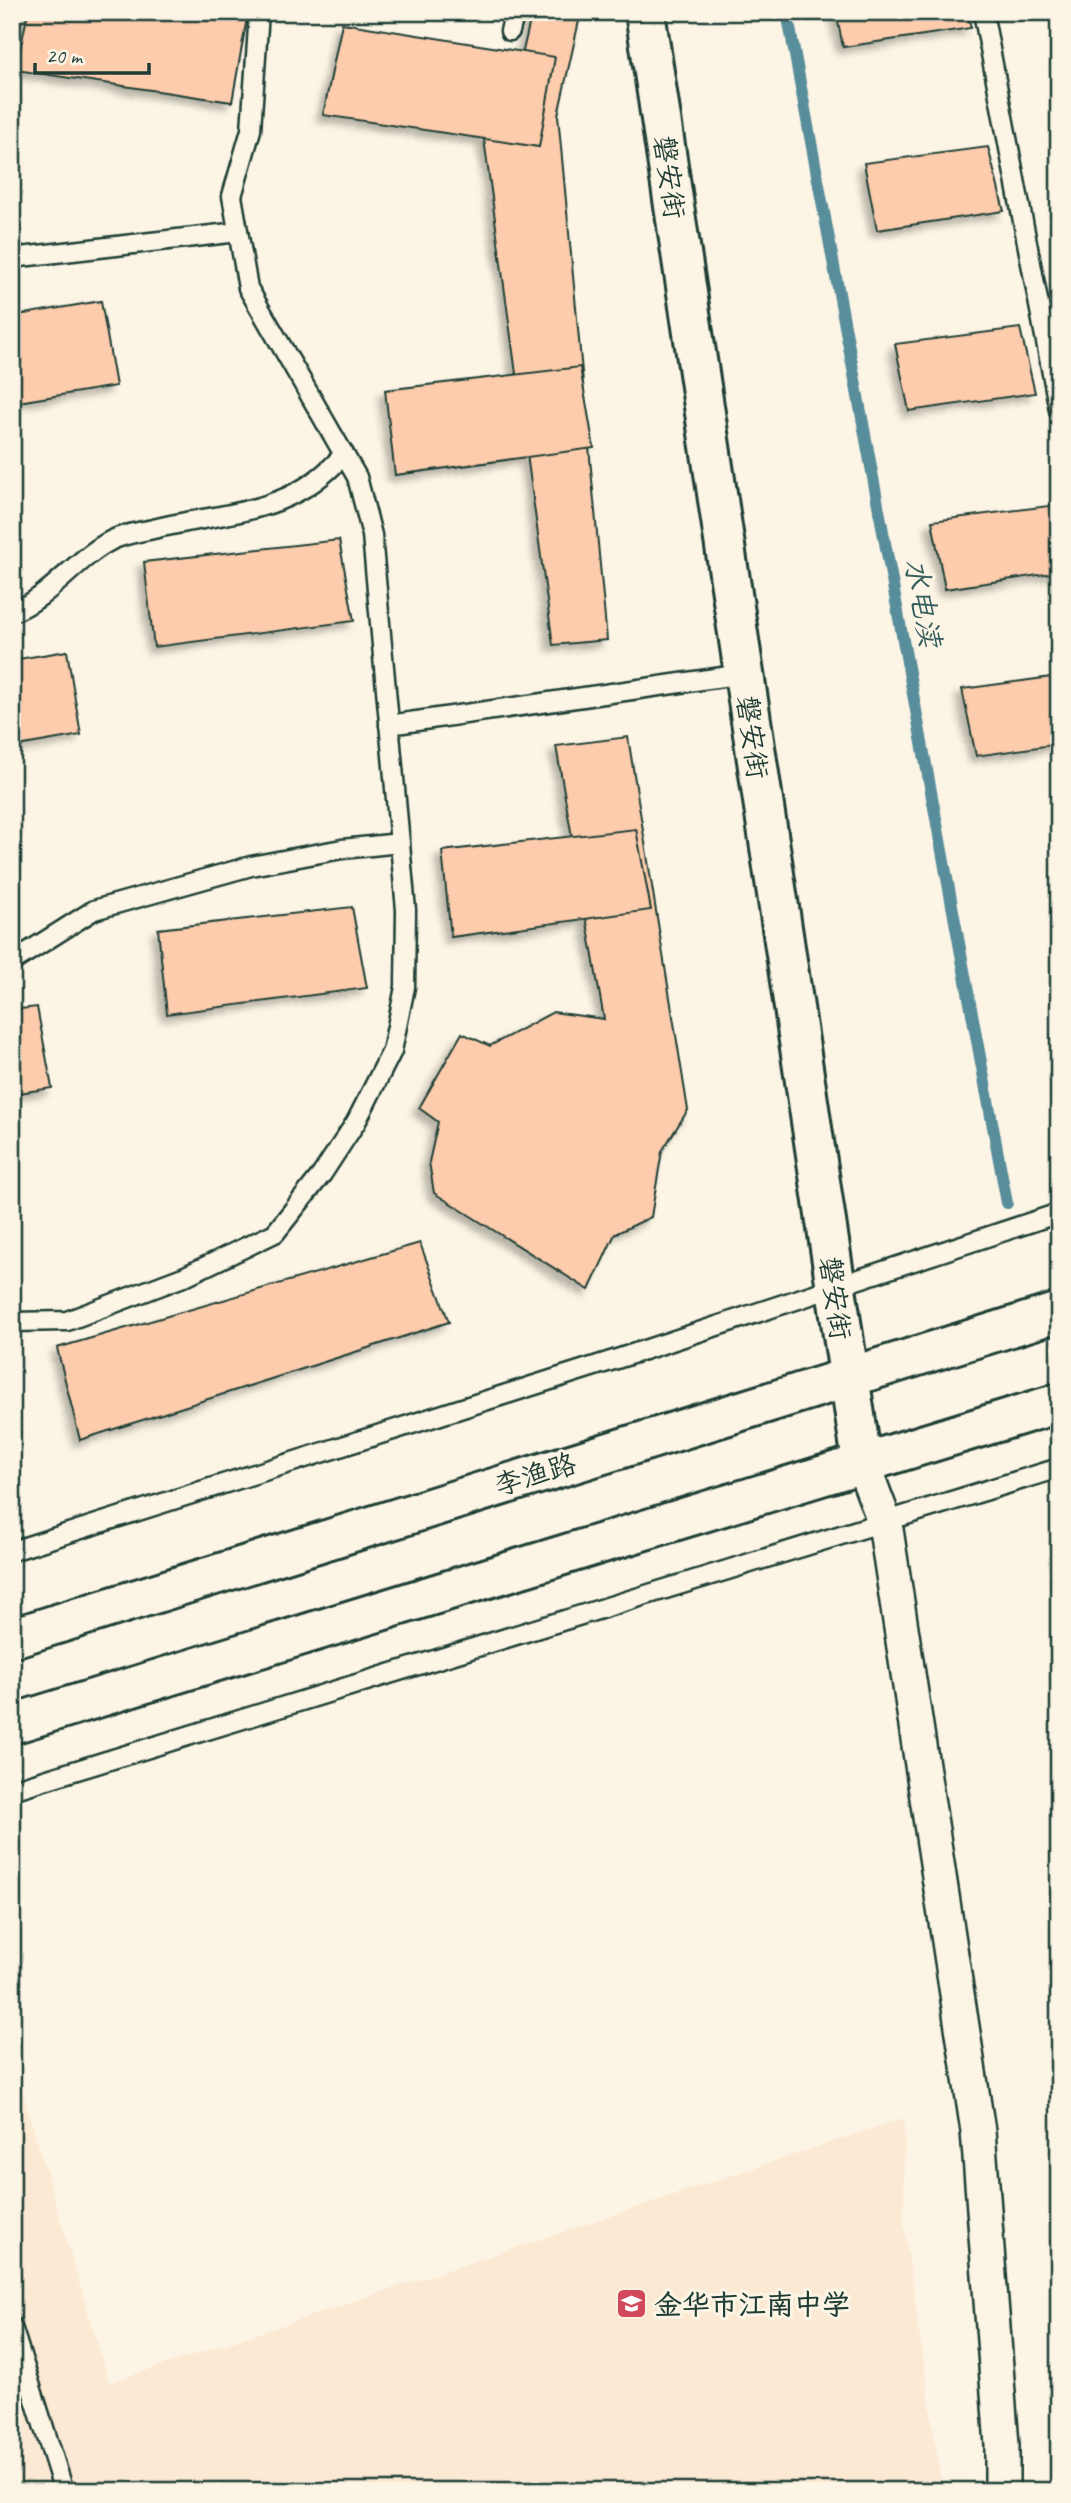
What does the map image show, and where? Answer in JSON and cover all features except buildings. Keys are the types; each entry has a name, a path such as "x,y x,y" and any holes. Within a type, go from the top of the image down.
{"main road":[{"name":"磐安街","path":"645,12 862,1462"},
{"name":"李渔路","path":"12,1638 1059,1312"},
{"path":"12,1724 1059,1403"}],"street":[{"path":"862,1462 885,1523 978,2131 1002,2445 1002,2491"}],"lane":[{"path":"12,1322 67,1321 183,1277 275,1233 322,1174 356,1122 392,1051 405,987 406,910 372,535 357,477 248,288 232,196 251,130 260,12"},
{"path":"510,31 515,12"},
{"path":"983,12 1059,410"},
{"path":"12,258 238,232"},
{"path":"12,612 27,607 73,566 113,539 186,521 253,511 283,500 293,496 331,468 344,454"},
{"path":"389,725 743,674"},
{"path":"12,962 94,910 251,866 342,849 400,843"},
{"path":"12,1551 578,1372 1059,1213"},
{"path":"12,1790 1059,1468"},
{"path":"12,2327 64,2491"}],"shaded area":[{"name":"金华市江南中学","path":"12,2056 109,2383 904,2118 904,2224 942,2491 12,2491"}],"waterway":[{"name":"水电渎","path":"787,12 1007,1203"}],"place":[{"name":"金华市江南中学","path":"631,2304"}]}
